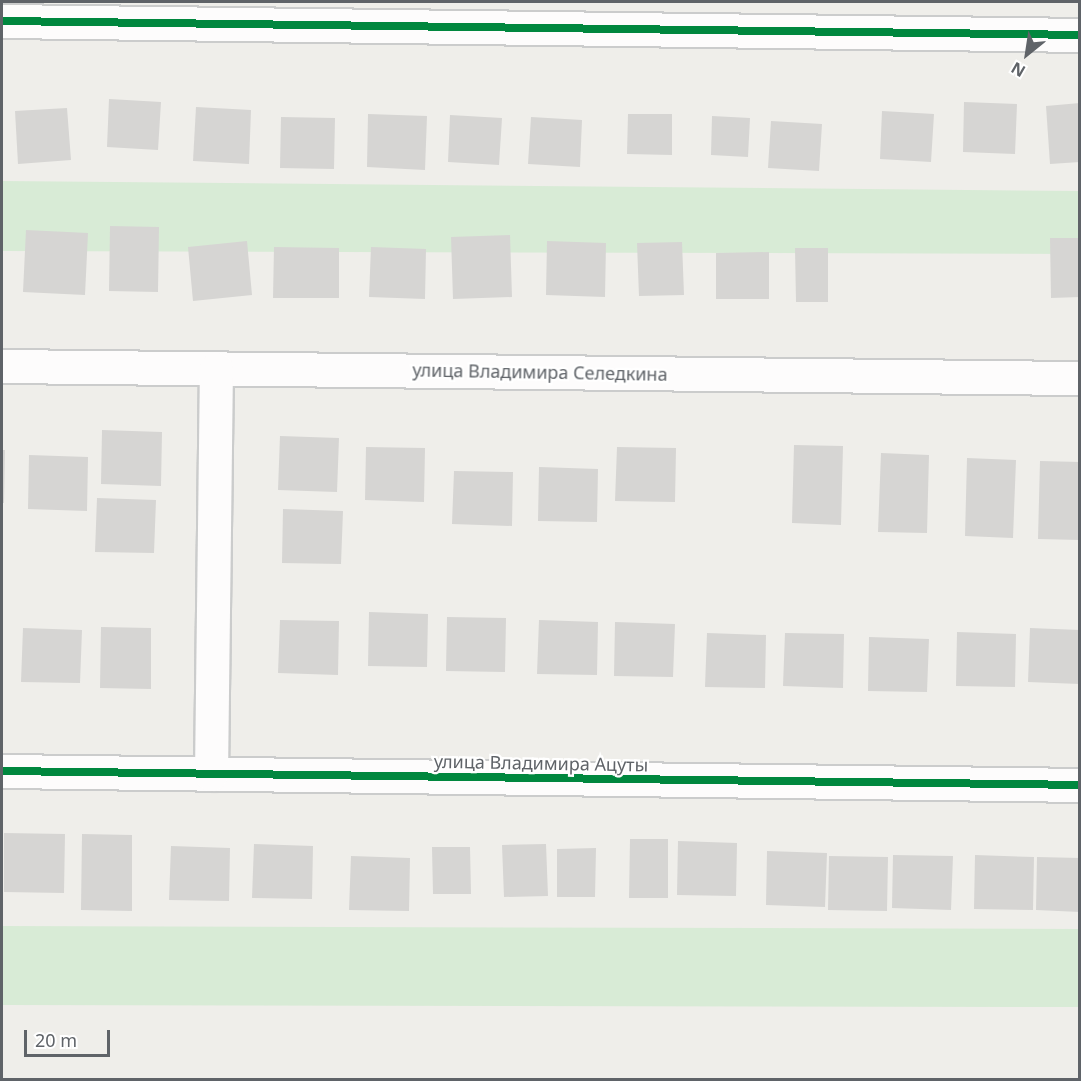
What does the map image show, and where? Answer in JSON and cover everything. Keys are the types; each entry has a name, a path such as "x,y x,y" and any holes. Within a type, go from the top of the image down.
{"street":[{"path":"2,21 1080,35"},
{"name":"улица Владимира Селедкина","path":"2,366 1080,378"},
{"path":"211,774 216,369"},
{"name":"улица Владимира Ацуты","path":"2,771 1080,785"}],"green space":[{"path":"2,181 1079,191 1079,254 2,251"},
{"path":"2,926 1079,929 1079,1007 2,1005"}],"building":[{"path":"109,99 161,102 158,150 107,147"},
{"path":"964,102 1017,104 1015,154 963,152"},
{"path":"1080,103 1080,162 1050,164 1046,106"},
{"path":"196,107 251,110 249,164 193,161"},
{"path":"67,108 71,160 18,164 15,111"},
{"path":"882,111 934,114 931,162 880,159"},
{"path":"368,114 427,116 425,170 367,167"},
{"path":"628,114 672,114 672,155 627,154"},
{"path":"450,115 502,118 499,165 448,162"},
{"path":"712,116 750,118 748,157 711,155"},
{"path":"281,117 335,118 334,169 280,168"},
{"path":"531,117 582,120 580,167 528,164"},
{"path":"771,121 822,124 819,171 768,168"},
{"path":"110,226 159,227 158,292 109,291"},
{"path":"26,230 88,233 85,295 23,292"},
{"path":"510,235 512,297 453,299 451,237"},
{"path":"1050,238 1080,238 1080,297 1051,298"},
{"path":"247,241 252,295 193,301 188,247"},
{"path":"547,241 606,243 605,297 546,295"},
{"path":"682,242 684,295 639,296 637,243"},
{"path":"274,247 339,248 339,298 273,298"},
{"path":"371,247 426,249 425,299 369,297"},
{"path":"795,248 828,248 828,302 796,302"},
{"path":"769,252 769,299 716,299 716,253"},
{"path":"102,430 162,432 161,486 101,484"},
{"path":"280,436 339,438 337,492 278,490"},
{"path":"794,445 843,446 841,525 792,523"},
{"path":"366,447 425,448 424,502 365,500"},
{"path":"617,447 676,448 675,502 615,501"},
{"path":"2,450 5,450 4,503 2,503"},
{"path":"881,453 929,455 927,533 878,532"},
{"path":"29,455 88,457 87,511 28,509"},
{"path":"967,458 1016,460 1013,538 965,536"},
{"path":"1040,461 1080,462 1080,540 1038,539"},
{"path":"539,467 598,469 597,522 538,521"},
{"path":"454,471 513,472 512,526 452,524"},
{"path":"97,498 156,500 154,553 95,552"},
{"path":"283,509 343,511 341,564 282,563"},
{"path":"369,612 428,614 427,667 368,666"},
{"path":"447,617 506,618 505,672 446,671"},
{"path":"280,620 339,621 338,675 278,673"},
{"path":"539,620 598,622 597,675 537,674"},
{"path":"615,622 675,624 673,677 614,676"},
{"path":"101,627 151,628 151,689 100,688"},
{"path":"23,628 82,630 80,683 21,682"},
{"path":"1030,628 1080,630 1080,684 1028,682"},
{"path":"957,632 1016,634 1015,687 956,686"},
{"path":"707,633 766,635 765,688 705,687"},
{"path":"785,633 844,634 843,688 783,686"},
{"path":"869,637 929,639 927,692 868,691"},
{"path":"4,833 65,834 64,893 4,892"},
{"path":"82,834 132,835 132,911 81,910"},
{"path":"630,839 668,839 668,898 629,898"},
{"path":"678,841 737,843 736,896 677,895"},
{"path":"254,844 313,846 312,899 252,898"},
{"path":"546,844 548,896 504,897 502,845"},
{"path":"171,846 230,848 229,901 169,900"},
{"path":"432,847 470,847 471,894 433,894"},
{"path":"596,848 595,897 557,897 557,849"},
{"path":"767,851 827,853 825,907 766,905"},
{"path":"893,855 953,856 951,910 892,908"},
{"path":"975,855 1034,857 1033,910 974,909"},
{"path":"351,856 410,858 409,911 349,910"},
{"path":"829,856 888,857 887,911 828,910"},
{"path":"1037,857 1080,858 1080,912 1036,910"}],"cycle path":[{"path":"2,21 1080,35"},
{"path":"2,771 1080,785"}]}
